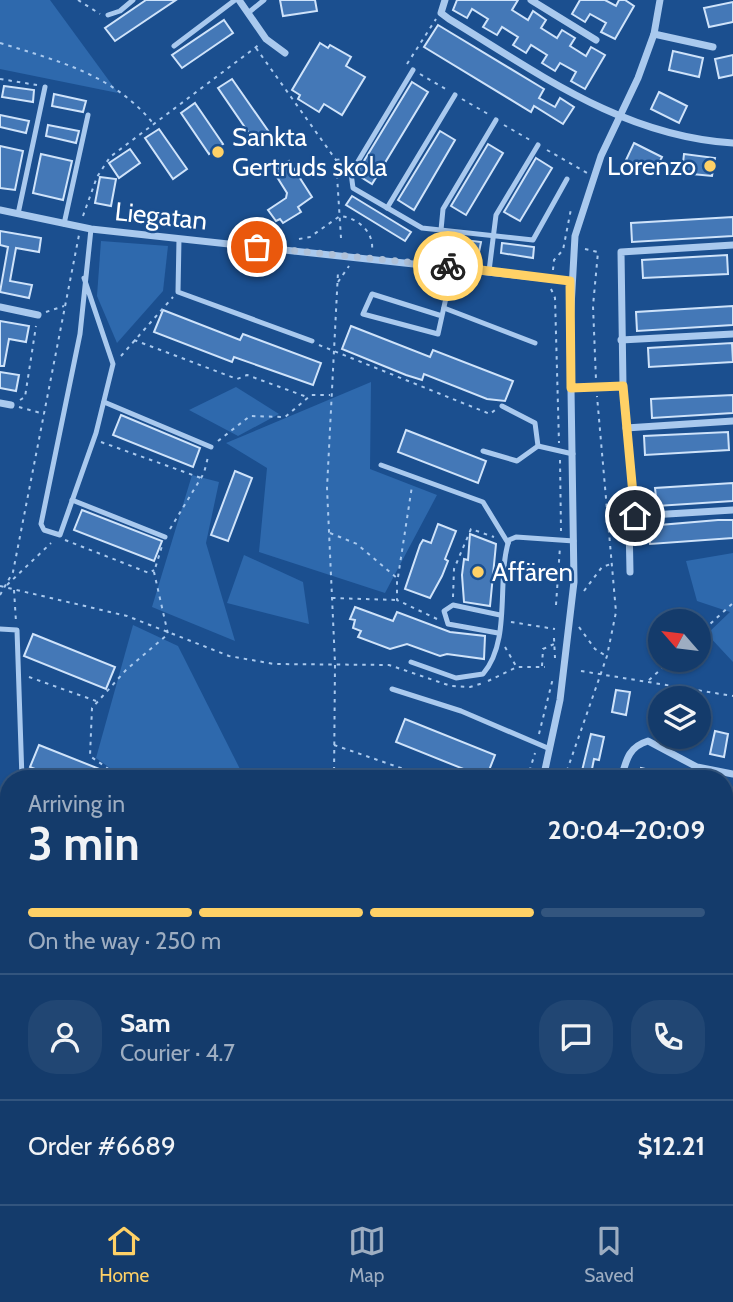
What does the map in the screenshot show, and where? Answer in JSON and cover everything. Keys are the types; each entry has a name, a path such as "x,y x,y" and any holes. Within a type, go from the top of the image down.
{"street":[{"path":"237,0 266,39 285,53"},
{"path":"444,0 441,12 585,102 620,117 691,140 733,144"},
{"path":"531,0 596,40"},
{"path":"545,770 571,620 574,541 570,281 573,248 594,178 654,34 660,0"},
{"path":"654,34 713,47"},
{"name":"Liegatan","path":"0,210 91,229 453,266 570,281"},
{"path":"635,516 623,386 621,252 733,245"},
{"path":"0,307 38,315"},
{"path":"621,340 733,334"},
{"path":"0,403 11,405"},
{"path":"626,428 733,421"},
{"path":"631,572 629,522 635,516 733,510"},
{"path":"623,770 632,749 648,741 697,767 712,770"}],"lane":[{"path":"108,15 120,11 133,0"},
{"path":"174,46 237,0"},
{"path":"248,13 264,0"},
{"path":"413,70 351,173 353,188 422,228 533,240 567,179"},
{"path":"18,214 45,87"},
{"path":"387,208 455,95"},
{"path":"64,224 89,115"},
{"path":"441,230 443,209 496,120"},
{"path":"489,271 496,215 538,145"},
{"path":"84,278 113,364 94,439 60,535 44,530 41,524 80,334 84,278 91,229"},
{"path":"179,239 178,292 312,341"},
{"path":"442,316 372,294 363,314 438,334 444,308 453,266"},
{"path":"444,308 535,343"},
{"path":"571,388 623,386"},
{"path":"104,401 211,447"},
{"path":"502,406 535,423 538,446"},
{"path":"483,451 517,461 538,446 573,454"},
{"path":"381,465 483,502 508,543 498,635 488,668 475,677 456,678 411,662"},
{"path":"72,500 165,537"},
{"path":"508,543 516,537 574,541"},
{"path":"498,635 448,624 444,611 453,605 500,618"},
{"path":"0,629 17,630 22,770"},
{"path":"392,689 461,712 550,749"}],"path":[{"path":"78,0 96,14 108,15"},
{"path":"0,595 13,572 80,227 101,168 153,123 266,39"},
{"path":"0,43 96,75 122,92 153,123"},
{"path":"256,47 335,160 341,238"},
{"path":"0,79 45,87"},
{"path":"337,175 346,176"},
{"path":"556,605 561,540 552,279 554,260 563,250 571,209"},
{"path":"299,239 310,237 341,216 349,217 367,229 373,242 372,258"},
{"path":"567,770 607,656 616,612 596,387 593,306 598,252 573,248"},
{"path":"337,282 350,264"},
{"path":"334,770 335,663 330,533 330,395 338,272"},
{"path":"113,364 178,292"},
{"path":"11,405 25,397 38,315 65,305"},
{"path":"134,340 237,379 247,375 308,398"},
{"path":"312,341 490,414 495,410 513,412"},
{"path":"168,634 155,569 165,537 201,478 211,447 250,416 285,417 311,395 330,395"},
{"path":"11,405 44,414"},
{"path":"94,439 201,478"},
{"path":"397,600 397,578 414,477"},
{"path":"453,605 454,569 471,529 508,543"},
{"path":"330,533 357,544 397,578"},
{"path":"4,588 60,535 67,542 149,573 155,569"},
{"path":"583,592 602,567 613,564"},
{"path":"0,586 127,616 229,656 274,664 335,663"},
{"path":"14,590 17,630"},
{"path":"332,598 397,600 448,624"},
{"path":"711,623 733,603"},
{"path":"500,618 555,629"},
{"path":"579,627 595,649 607,656"},
{"path":"110,770 90,756 92,708 126,670 168,634"},
{"path":"498,635 517,667"},
{"path":"554,639 555,660"},
{"path":"542,667 543,649 555,644"},
{"path":"530,770 554,669"},
{"path":"581,671 733,696"},
{"path":"649,681 658,672"},
{"path":"18,673 97,702"},
{"path":"333,744 407,770"}],"shaded area":[{"path":"0,0 50,0 118,93 0,69"},
{"path":"101,241 168,246 163,291 117,343 97,296"},
{"path":"371,382 370,469 437,495 385,593 259,552 267,468 226,443"},
{"path":"236,387 279,414 238,436 189,410"},
{"path":"192,475 219,482 206,543 235,641 152,607"},
{"path":"733,553 733,662 711,638 711,630 730,612 697,601 686,561"},
{"path":"244,555 303,582 309,624 227,603"},
{"path":"133,625 178,646 240,770 113,770 96,758"}],"building":[{"path":"146,0 176,0 115,41 105,28"},
{"path":"280,0 315,0 317,11 283,16"},
{"path":"457,0 518,0 512,10 528,20 533,11 546,20 541,28 557,38 562,30 575,38 570,46 586,56 591,47 605,55 585,89 571,81 576,72 560,63 555,71 542,63 547,55 531,45 526,53 513,45 518,37 502,27 497,35 483,27 488,19 472,9 467,18 453,10"},
{"path":"580,0 605,0 616,6 619,0 625,0 634,6 615,39 601,32 606,23 590,14 585,22 572,14"},
{"path":"733,2 733,22 709,27 704,8"},
{"path":"224,20 233,33 182,68 172,55"},
{"path":"438,25 544,89 539,98 555,107 560,98 574,107 563,124 534,106 531,112 424,47"},
{"path":"320,43 328,48 330,45 351,57 346,66 365,77 342,115 324,104 319,112 298,99 300,95 292,90"},
{"path":"673,51 703,58 699,77 669,70"},
{"path":"733,55 733,75 719,78 715,59"},
{"path":"232,79 269,132 255,142 218,88"},
{"path":"412,82 428,92 372,184 356,174"},
{"path":"4,86 34,90 33,102 2,97"},
{"path":"659,92 687,106 679,123 651,109"},
{"path":"54,94 86,101 83,112 52,106"},
{"path":"195,103 223,144 209,154 181,113"},
{"path":"0,115 29,121 26,133 0,127"},
{"path":"48,125 79,131 76,143 46,136"},
{"path":"159,129 187,169 173,179 145,138"},
{"path":"440,131 455,140 414,210 398,200"},
{"path":"634,143 662,157 654,174 626,160"},
{"path":"488,144 503,153 466,215 451,206"},
{"path":"0,146 23,151 15,190 0,188"},
{"path":"130,149 140,163 119,178 109,163"},
{"path":"41,154 72,161 63,200 33,193"},
{"path":"684,154 715,158 712,176 682,173"},
{"path":"536,158 552,168 520,221 504,212"},
{"path":"289,161 312,197 298,207 301,212 283,223 280,219 276,221 268,210 286,198 287,193 277,177 280,175 276,170"},
{"path":"100,177 116,179 111,206 95,203"},
{"path":"352,196 411,232 405,241 346,205"},
{"path":"733,217 733,236 632,242 631,223"},
{"path":"0,231 41,238 39,252 16,248 10,281 32,285 29,298 0,292 8,247 0,245"},
{"path":"434,236 481,242 479,252 432,245"},
{"path":"502,243 534,247 533,258 501,253"},
{"path":"727,255 728,274 643,278 642,260"},
{"path":"733,306 733,325 637,331 636,312"},
{"path":"163,310 240,340 243,334 321,363 313,385 234,357 232,362 154,332"},
{"path":"0,321 29,326 26,342 9,339 4,366 0,366"},
{"path":"351,326 430,357 433,350 513,381 505,401 487,399 424,374 422,380 406,375 342,349"},
{"path":"732,343 733,362 649,367 648,348"},
{"path":"0,372 19,375 16,391 0,388"},
{"path":"733,395 733,413 652,418 651,399"},
{"path":"121,415 200,448 193,467 113,435"},
{"path":"406,430 486,461 478,483 398,452"},
{"path":"728,432 729,450 645,455 644,436"},
{"path":"235,471 252,478 228,541 211,535"},
{"path":"733,483 733,501 657,506 655,488"},
{"path":"82,510 162,541 154,561 74,530"},
{"path":"733,520 733,538 650,544 648,526"},
{"path":"438,524 456,531 445,559 448,561 430,598 405,589 420,545 423,540 431,543"},
{"name":"Affären","path":"470,534 496,544 490,606 464,602 462,575 464,559 468,560"},
{"path":"355,607 393,621 397,612 450,632 485,636 484,659 447,654 440,656 407,644 390,649 358,637 361,631 353,628 355,620 350,619"},
{"path":"33,634 115,667 106,689 24,656"},
{"path":"616,690 630,692 626,715 612,712"},
{"path":"405,719 495,755 489,770 466,770 396,742"},
{"path":"715,731 728,734 724,757 710,754"},
{"path":"591,734 604,737 599,760 594,759 592,770 582,770"},
{"path":"39,745 102,770 37,770 30,767"}],"way so far":[{"path":"257,247 448,266"}],"place":[{"name":"Sankta Gertruds skola","path":"218,152"},
{"name":"Lorenzo","path":"710,166"},
{"name":"Affären","path":"478,572"}],"route":[{"path":"448,266 570,281 571,388 623,386 635,516"}]}
